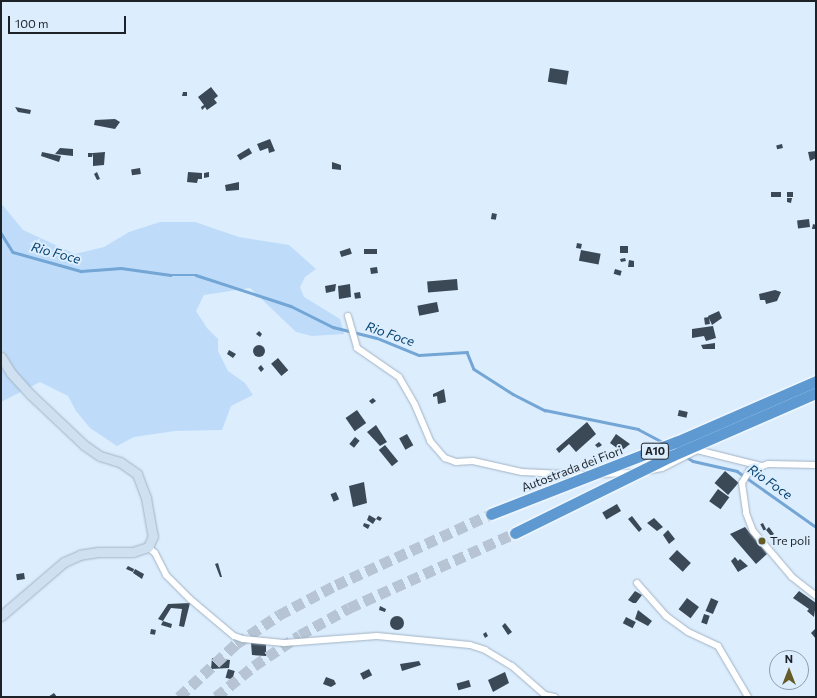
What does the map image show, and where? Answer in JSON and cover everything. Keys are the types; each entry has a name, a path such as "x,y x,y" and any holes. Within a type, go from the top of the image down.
{"highway":[{"name":"Autostrada dei Fiori","path":"491,514 669,445 816,381"},
{"name":"A10","path":"515,533 672,456 816,393"}],"main road":[{"path":"1,357 11,373 30,394 84,445 100,456 120,462 137,474 151,517 153,536 148,547 133,552 98,552 80,555 64,562 1,616"}],"street":[{"path":"348,316 357,348 400,377 415,405 430,441 445,458 456,462 473,461 522,472 559,476 634,473 662,468 697,450 761,466"},
{"path":"816,465 768,464 749,471 742,483 745,506 753,531 792,577 816,596"},
{"path":"148,547 155,553 166,575 190,599 229,632 243,639 284,643 377,636 470,645 485,650 512,666 545,694 555,697"},
{"path":"637,583 666,616 688,632 718,646 748,697"}],"shaded area":[{"path":"1,203 23,230 75,254 104,247 129,232 160,222 195,222 239,237 289,245 316,269 305,277 300,287 304,297 340,319 344,334 312,336 296,332 250,288 204,295 196,311 207,328 218,339 218,351 228,371 245,383 253,395 231,406 222,430 175,431 134,437 117,446 90,428 76,411 68,396 40,382 1,402"}],"building":[{"path":"550,68 569,71 567,85 548,82"},
{"path":"211,87 218,96 214,99 217,103 207,110 205,107 202,110 201,107 204,105 198,97"},
{"path":"183,92 187,92 187,96 182,96"},
{"path":"15,107 31,110 30,114 18,112"},
{"path":"115,119 120,122 115,129 94,125 95,120"},
{"path":"270,139 275,151 269,153 268,148 260,151 257,144"},
{"path":"782,144 783,148 777,149 776,145"},
{"path":"60,148 73,149 73,156 55,154"},
{"path":"249,148 252,153 240,160 237,155"},
{"path":"816,151 816,158 810,161 808,152"},
{"path":"42,152 61,156 59,162 41,156"},
{"path":"105,152 104,165 93,166 93,153"},
{"path":"88,153 93,153 92,157 88,157"},
{"path":"332,162 341,165 341,170 332,169"},
{"path":"140,168 141,174 132,175 131,169"},
{"path":"97,172 100,179 97,180 94,174"},
{"path":"188,172 202,173 202,179 198,179 197,183 187,182"},
{"path":"209,172 209,177 204,178 204,173"},
{"path":"239,182 239,190 226,191 225,185"},
{"path":"771,192 781,192 781,197 771,197"},
{"path":"787,192 793,192 793,197 787,197"},
{"path":"787,198 792,198 791,203 787,202"},
{"path":"492,213 497,214 496,220 491,219"},
{"path":"809,219 810,227 798,228 797,220"},
{"path":"813,224 816,225 816,229 812,229"},
{"path":"577,243 582,244 581,249 576,248"},
{"path":"620,246 628,246 628,253 620,253"},
{"path":"350,248 352,254 341,257 340,251"},
{"path":"364,249 377,249 377,254 364,254"},
{"path":"581,250 601,254 599,265 579,261"},
{"path":"625,258 626,261 621,262 620,259"},
{"path":"629,260 634,261 634,267 628,267"},
{"path":"377,267 378,273 371,274 370,268"},
{"path":"615,269 622,271 620,276 614,274"},
{"path":"457,279 458,290 428,293 427,282"},
{"path":"336,284 335,291 326,293 325,286"},
{"path":"350,284 351,297 339,299 338,286"},
{"path":"775,290 781,292 777,301 766,304 765,300 760,300 759,294"},
{"path":"360,292 361,298 355,299 354,293"},
{"path":"437,302 439,312 419,316 417,306"},
{"path":"719,311 722,318 712,325 708,316"},
{"path":"709,317 710,324 705,325 704,318"},
{"path":"713,326 716,338 706,341 704,336 692,338 692,329"},
{"path":"259,331 262,334 260,337 256,334"},
{"path":"715,343 715,349 703,349 701,345"},
{"path":"261,345 264,346 264,356 257,357 254,356 253,349 254,346"},
{"path":"229,350 236,354 233,358 227,354"},
{"path":"278,358 288,370 281,376 271,364"},
{"path":"261,365 264,369 261,372 258,368"},
{"path":"444,389 446,402 438,404 437,396 433,397 433,394"},
{"path":"373,398 376,401 372,404 369,401"},
{"path":"357,410 366,423 355,431 346,418"},
{"path":"679,410 688,412 686,418 678,416"},
{"path":"587,422 596,434 576,452 569,444 559,453 556,449"},
{"path":"376,425 387,442 380,446 367,432"},
{"path":"407,434 413,445 405,450 399,438"},
{"path":"616,434 630,444 621,451 610,443"},
{"path":"355,437 360,441 354,448 349,444"},
{"path":"599,442 602,445 598,448 595,445"},
{"path":"385,445 398,461 392,466 379,450"},
{"path":"725,471 739,483 728,495 715,483"},
{"path":"364,482 367,503 353,507 349,486"},
{"path":"718,489 729,497 721,509 709,501"},
{"path":"336,492 339,499 334,502 330,494"},
{"path":"617,504 621,511 606,519 602,512"},
{"path":"369,515 376,519 373,524 367,520"},
{"path":"378,516 382,518 380,521 376,519"},
{"path":"632,516 642,529 639,532 628,519"},
{"path":"654,518 663,527 657,531 647,523"},
{"path":"364,523 370,525 368,529 363,526"},
{"path":"763,523 766,529 764,531 760,524"},
{"path":"745,527 767,554 756,564 730,534"},
{"path":"769,527 774,534 771,536 766,530"},
{"path":"668,530 675,539 669,544 663,535"},
{"path":"677,550 691,563 683,572 669,559"},
{"path":"735,557 738,561 740,559 748,566 738,572 731,561"},
{"path":"218,563 222,577 220,577 215,564"},
{"path":"128,566 134,569 133,572 126,569"},
{"path":"135,569 144,574 142,579 133,573"},
{"path":"24,573 25,579 17,580 16,574"},
{"path":"635,591 642,595 636,603 633,603 628,600"},
{"path":"799,591 816,603 814,617 807,611 809,609 793,598"},
{"path":"687,598 699,607 691,618 679,609"},
{"path":"711,598 718,601 713,614 706,611"},
{"path":"190,603 184,627 179,626 182,609 171,608 163,621 158,619 168,604"},
{"path":"380,606 386,609 385,612 379,610"},
{"path":"638,610 652,621 648,626 635,619"},
{"path":"704,614 710,616 707,624 701,623"},
{"path":"397,616 402,618 404,623 402,628 397,630 392,628 390,623 392,618"},
{"path":"626,617 636,622 633,628 623,623"},
{"path":"163,621 172,624 171,628 161,625"},
{"path":"505,623 512,632 508,635 502,626"},
{"path":"816,628 816,639 811,633"},
{"path":"151,629 156,630 155,635 150,634"},
{"path":"486,632 488,636 485,638 483,634"},
{"path":"251,643 266,644 266,656 252,655"},
{"path":"212,658 230,660 229,668 211,669"},
{"path":"419,661 421,665 402,671 400,664"},
{"path":"228,669 235,671 232,680 226,678"},
{"path":"369,669 372,675 363,680 360,674"},
{"path":"505,672 509,683 493,692 488,680"},
{"path":"326,677 334,680 336,684 331,687 323,684"},
{"path":"469,680 471,687 458,690 457,684"},
{"path":"54,693 57,697 48,697"}],"waterway":[{"name":"Rio Foce","path":"1,233 13,252 81,271 121,268 171,275 196,275 291,306 333,327 377,338 419,355 467,352 474,369 513,394 545,410 638,429 664,443"},
{"name":"Rio Foce","path":"685,456 693,461 737,471 816,527"}],"tunnel":[{"path":"179,697 236,644 279,615 336,585 491,514"},
{"path":"216,697 254,666 300,635 349,608 515,533"}],"place":[{"name":"Tre poli","path":"762,541"}]}
